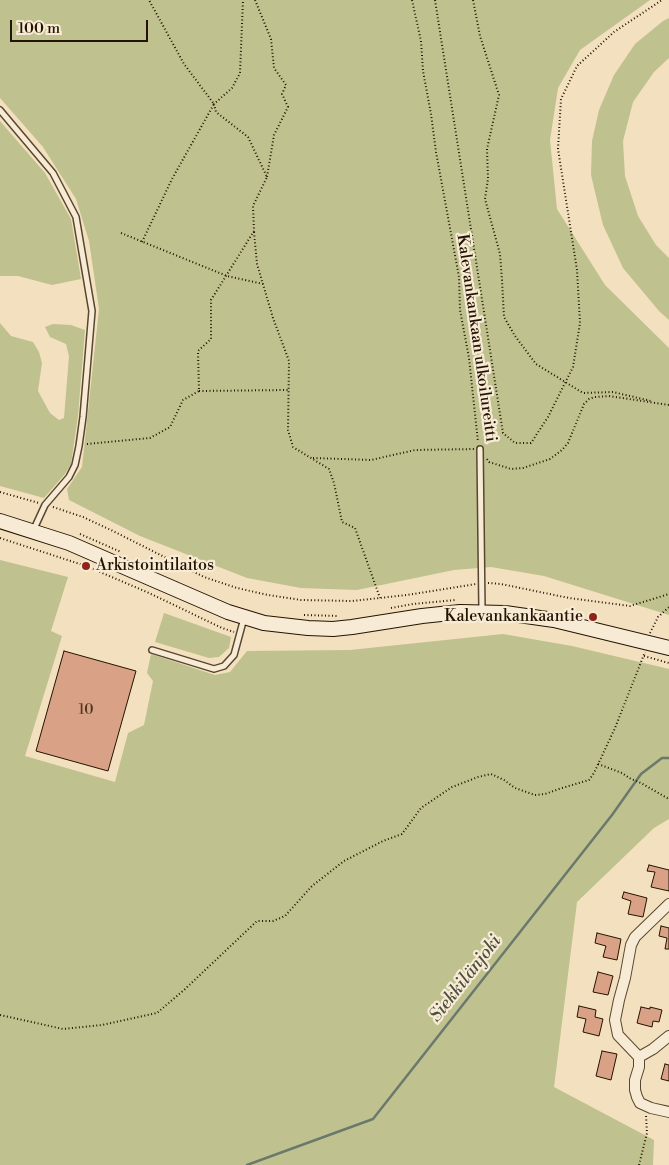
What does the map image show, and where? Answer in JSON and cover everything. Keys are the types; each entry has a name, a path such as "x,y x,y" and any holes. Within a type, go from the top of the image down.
{"street":[{"path":"0,521 61,541 228,612 264,623 333,629 460,612 513,614 554,620 646,649 669,648"},
{"path":"669,904 631,945 615,1020 618,1035 638,1057 639,1067 635,1080 637,1098 640,1103 651,1108 669,1112"},
{"path":"638,1057 653,1050 669,1036"}],"lane":[{"path":"0,110 53,173 76,217 92,311 79,445 75,465 69,477 45,505 33,531"},
{"path":"480,449 482,613"},
{"path":"152,650 214,668 224,666 234,654 244,617"}],"path":[{"path":"149,0 184,64 214,104 216,112 248,137 268,177"},
{"path":"142,242 172,179 214,104 232,88 240,73 243,0"},
{"path":"254,0 271,39 274,68 286,85 282,94 288,107 274,135 268,177 253,206 257,264 273,318 289,361 288,430 293,447 329,469 334,483 342,522 355,528 380,598"},
{"name":"Kalevankankaan ulkoilureitti","path":"412,0 420,41 436,152 459,277 460,310 469,358 478,444 482,454 489,462 510,469 523,468 550,459 562,450 568,442 584,404 595,397 609,396 669,405"},
{"path":"435,0 503,433 516,443 531,443 548,417 573,367 580,323 577,270 558,149 561,99 577,66 614,32 662,0"},
{"path":"473,0 480,36 499,95 487,149 488,179 485,199 500,254 504,317 515,336 536,364 583,393 613,392 664,403"},
{"path":"199,391 198,351 211,339 212,300 254,231"},
{"path":"121,233 226,276 263,284"},
{"path":"79,445 150,438 170,427 183,400 199,391 288,390"},
{"path":"311,458 371,460 414,450 480,449"},
{"path":"0,492 83,516 204,577 237,588 268,595 301,600 352,602 482,583 501,584 570,598 630,606 669,594"},
{"path":"80,534 123,553"},
{"path":"0,538 86,566 149,593 222,628 240,633"},
{"path":"388,609 413,604 457,600"},
{"path":"0,1016 63,1029 102,1025 157,1013 257,921 273,921 285,916 312,886 344,861 383,841 402,834 421,808 452,787 491,774 515,788 535,796 588,780 594,773 615,728 658,617 669,608"},
{"path":"302,615 338,616"},
{"path":"646,649 669,663"},
{"path":"598,764 622,773 669,799"},
{"path":"639,1165 647,1133 645,1105"}],"green space":[{"path":"0,0 650,0 580,50 558,88 550,140 557,209 605,285 669,348 669,615 544,576 491,567 454,570 357,590 301,588 247,578 140,536 69,500 67,489 82,467 99,309 89,241 76,199 43,147 0,98"},
{"path":"669,18 669,58 654,72 633,102 623,141 625,176 638,216 656,245 669,258 669,320 659,311 623,268 603,225 591,175 592,141 599,110 614,75 635,44"},
{"path":"0,121 45,173 71,219 81,279 52,285 18,276 0,276"},
{"path":"0,323 11,336 33,342 39,352 42,363 38,391 50,413 59,420 64,418 69,356 66,344 50,337 45,327 53,324 71,325 85,330 78,416 71,464 65,474 44,498 0,486"},
{"path":"0,560 68,577 51,631 62,636 25,756 115,782 128,733 144,725 153,681 147,673 151,654 215,675 230,672 247,651 350,650 503,634 572,646 669,669 669,819 654,828 577,902 554,1087 654,1140 653,1165 0,1165"},
{"path":"164,613 231,637 229,648 219,657 209,658 155,642"}],"building":[{"path":"64,651 136,671 108,771 36,751"},
{"path":"649,865 669,870 669,891 651,887 655,872 647,871"},
{"path":"624,892 647,898 643,917 628,914 631,901 622,898"},
{"path":"661,926 669,928 669,949 665,949 667,938 659,936"},
{"path":"597,933 621,939 617,960 603,957 606,946 595,943"},
{"path":"598,972 613,976 608,995 593,992"},
{"path":"579,1006 596,1010 595,1017 603,1019 599,1036 583,1032 586,1019 577,1017"},
{"path":"641,1007 662,1010 659,1022 653,1021 652,1027 637,1023"},
{"path":"602,1051 617,1054 611,1080 596,1076"},
{"path":"665,1064 669,1065 669,1081 661,1079"}],"waterway":[{"name":"Siekkilänjoki","path":"247,1165 373,1119 612,815 641,774 662,758 669,758"}],"place":[{"name":"Arkistointilaitos","path":"86,566"},
{"name":"Kalevankankaantie","path":"593,617"}]}
